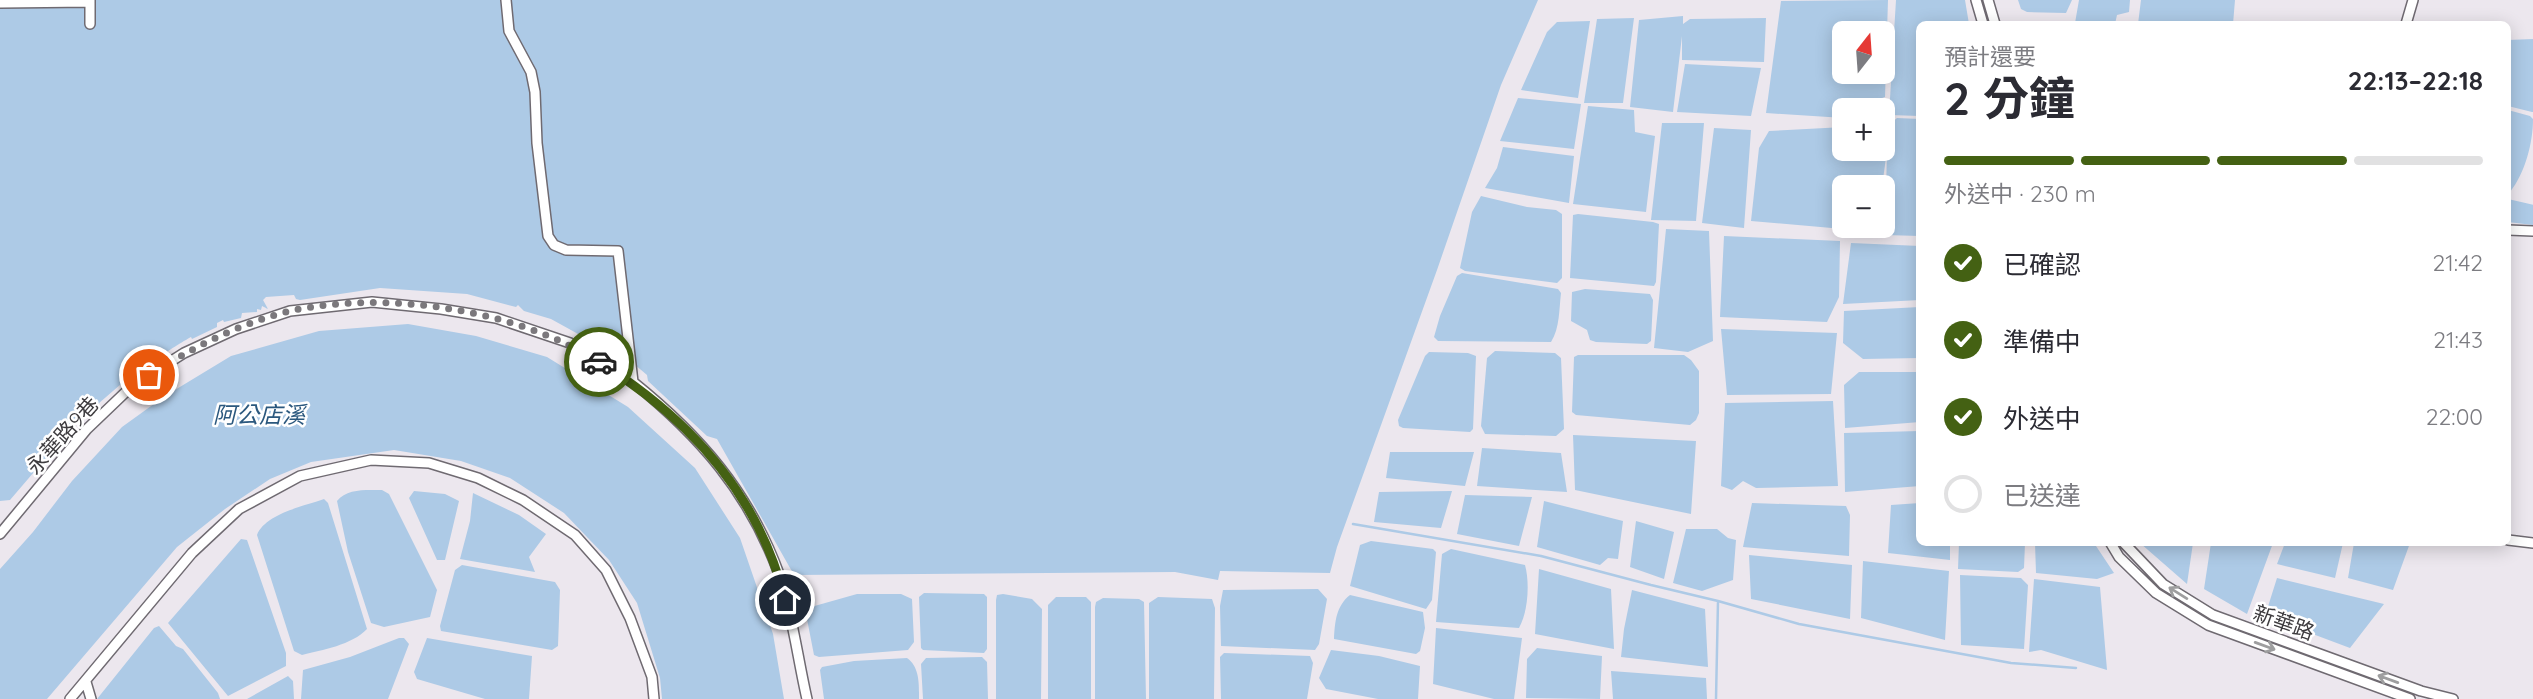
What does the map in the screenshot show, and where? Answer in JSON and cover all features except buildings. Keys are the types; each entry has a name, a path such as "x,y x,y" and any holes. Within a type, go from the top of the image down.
{"street":[{"path":"506,0 509,31 531,72 535,92 537,143 548,236 554,245 566,250 618,251 633,382"},
{"path":"1976,0 1982,21"},
{"path":"1988,0 1994,21"},
{"path":"2407,21 2413,0"},
{"path":"0,4 90,1 90,24"},
{"path":"2511,230 2533,231"},
{"name":"永華路9巷","path":"0,534 87,429 132,386 184,353 236,329 290,312 372,302 496,318 570,343 633,382 694,435 751,512 779,575 807,699"},
{"path":"70,699 192,553 239,509 300,476 371,460 429,463 478,478 523,500 575,536 606,570 630,618 652,677 654,699"},
{"path":"2511,540 2533,543"},
{"name":"新華路","path":"2112,546 2119,557 2156,593 2208,625 2410,699"},
{"name":"新華路","path":"2127,546 2164,584 2213,615 2421,691 2453,699"},
{"path":"86,682 91,699"}],"water":[{"path":"0,0 1538,0 1501,85 1330,573 1220,571 1218,580 1175,572 794,575 717,439 707,436 648,381 647,375 620,354 551,319 524,311 518,305 516,307 467,294 380,288 300,300 294,295 266,297 263,300 268,309 262,306 257,312 242,313 241,318 223,320 217,323 217,327 192,339 191,337 161,357 159,354 148,360 143,369 128,378 76,423 10,500 0,501"},
{"path":"1888,0 1887,21 1832,21 1832,84 1885,84 1885,97 1832,98 1832,117 1766,113 1781,1"},
{"path":"1896,0 1965,0 1968,21 1916,21 1916,116 1895,115 1895,98 1890,98 1891,84 1895,84"},
{"path":"2018,0 2072,0 2066,13 2027,12 2021,9"},
{"path":"2079,0 2130,0 2129,12 2117,15 2116,21 2075,21"},
{"path":"2141,0 2235,0 2233,21 2138,21"},
{"path":"1683,16 1683,24 1690,19 1766,18 1764,62 1682,60 1682,36 1673,112 1630,107 1639,20"},
{"path":"1634,18 1623,103 1584,103 1597,19"},
{"path":"1590,21 1578,98 1521,90 1547,32 1557,22"},
{"path":"2533,39 2533,112 2511,107 2511,40"},
{"path":"1685,64 1761,68 1751,116 1677,112"},
{"path":"1518,98 1581,104 1574,149 1500,141"},
{"path":"1588,106 1634,110 1635,132 1655,136 1646,212 1573,204"},
{"path":"2511,111 2533,119 2532,138 2520,176 2511,190"},
{"path":"1916,119 1916,236 1895,235 1895,175 1886,175 1887,161 1895,161 1895,120"},
{"path":"1662,123 1704,123 1696,221 1651,220"},
{"path":"1714,128 1751,130 1744,228 1702,223"},
{"path":"1832,128 1832,161 1886,161 1884,175 1832,175 1832,228 1751,221 1759,148 1769,131"},
{"path":"1503,147 1574,156 1569,203 1485,188 1497,168"},
{"path":"1481,196 1527,207 1556,210 1562,214 1562,278 1557,283 1465,271 1460,268 1472,212"},
{"path":"2511,208 2533,210 2533,225 2511,222"},
{"path":"1573,215 1659,224 1654,286 1570,278"},
{"path":"1666,229 1709,231 1713,341 1688,352 1654,348"},
{"path":"1724,236 1840,241 1839,297 1827,322 1720,317"},
{"path":"1851,243 1916,246 1916,300 1843,304"},
{"path":"1462,273 1558,289 1561,293 1559,318 1551,342 1438,341 1434,337 1440,316 1457,276"},
{"path":"1585,289 1650,294 1653,300 1651,341 1647,344 1590,340 1587,330 1571,321 1572,292"},
{"path":"1916,307 1916,358 1863,359 1843,343 1844,311"},
{"name":"阿公店溪","path":"408,324 476,336 547,357 628,407 695,468 740,538 773,634 784,699 662,699 660,678 637,603 609,560 564,513 510,478 461,461 394,450 311,462 270,479 225,509 177,547 47,699 0,699 0,569 33,532 72,481 122,427 165,396 231,356 319,331"},
{"path":"1721,329 1837,333 1831,394 1727,395"},
{"path":"1495,351 1555,353 1561,358 1564,429 1556,436 1485,434 1481,426 1487,358"},
{"path":"1429,352 1468,353 1476,356 1473,429 1470,432 1399,426 1398,420"},
{"path":"1684,355 1699,371 1699,413 1696,420 1690,425 1576,415 1572,412 1574,357"},
{"path":"1859,372 1916,372 1916,422 1845,428 1844,385"},
{"path":"1833,401 1838,486 1756,488 1743,481 1732,490 1721,486 1725,403"},
{"path":"1916,431 1916,486 1845,492 1844,433"},
{"path":"1573,435 1696,441 1691,514 1575,490"},
{"path":"1482,448 1561,453 1567,492 1477,486"},
{"path":"1390,452 1474,452 1465,486 1386,478"},
{"path":"382,490 389,494 437,590 430,617 384,627 371,623 348,552 337,501 352,492"},
{"path":"414,491 445,494 459,501 445,560 437,560 409,498"},
{"path":"1452,491 1441,528 1374,522 1379,492"},
{"path":"473,493 519,515 546,534 529,557 535,572 460,559 470,521"},
{"path":"1465,495 1532,497 1519,546 1457,534"},
{"path":"324,499 328,503 367,629 345,643 302,655 294,651 257,535 261,528 276,516"},
{"path":"1544,501 1623,521 1618,559 1608,558 1600,565 1537,547"},
{"path":"1752,503 1846,506 1850,515 1849,556 1743,547"},
{"path":"1916,503 1916,546 1950,546 1950,560 1888,553 1891,505"},
{"path":"1636,521 1674,532 1664,579 1630,567"},
{"path":"1686,529 1717,529 1728,538 1736,540 1733,580 1702,591 1673,583"},
{"path":"241,539 247,540 286,653 286,666 228,696 168,623"},
{"path":"1371,541 1433,549 1436,552 1432,600 1426,609 1350,586 1360,545"},
{"path":"1959,546 2025,546 2024,568 2018,572 1958,569"},
{"path":"2035,546 2096,546 2114,573 2097,579 2036,573"},
{"path":"2143,546 2193,546 2187,584"},
{"path":"2211,546 2272,546 2247,614 2204,589"},
{"path":"2284,546 2342,546 2335,578 2277,564"},
{"path":"2353,546 2409,546 2393,590 2348,578"},
{"path":"1451,549 1525,565 1527,597 1519,628 1436,622 1442,554"},
{"path":"1749,555 1852,565 1850,619 1751,599"},
{"path":"1863,561 1949,571 1945,640 1861,618"},
{"path":"462,565 555,582 560,590 558,646 552,650 441,631 455,570"},
{"path":"1539,569 1611,589 1614,649 1535,634"},
{"path":"1960,575 2021,578 2028,585 2024,649 1961,645"},
{"path":"2277,578 2384,604 2350,648 2265,616"},
{"path":"2034,579 2100,587 2107,670 2041,650 2029,652"},
{"path":"1318,589 1327,599 1319,644 1315,650 1221,646 1220,606 1223,590"},
{"path":"1632,590 1705,609 1708,667 1621,657"},
{"path":"924,593 984,594 987,597 987,649 984,653 921,648 919,597"},
{"path":"857,594 901,594 912,599 914,642 908,650 819,657 814,655 806,614 811,607"},
{"path":"997,595 1032,599 1042,609 1041,699 996,699 996,600"},
{"path":"1350,595 1423,612 1425,628 1420,651 1416,654 1334,639 1339,609"},
{"path":"1056,597 1086,597 1091,602 1091,699 1048,699 1048,605"},
{"path":"1158,597 1212,599 1215,608 1214,699 1149,699 1149,603"},
{"path":"1103,598 1139,599 1144,602 1146,699 1095,699 1095,607 1096,602"},
{"path":"159,626 176,646 183,649 220,699 97,699 154,628"},
{"path":"1436,628 1522,638 1514,699 1494,699 1433,684"},
{"path":"404,638 409,644 388,699 301,699 303,670 350,657"},
{"path":"427,638 532,656 529,699 485,699 417,679 414,672"},
{"path":"1537,648 1602,656 1600,699 1526,698 1527,659"},
{"path":"1331,650 1379,656 1420,666 1418,699 1378,699 1326,689 1319,678"},
{"path":"1224,653 1310,656 1313,663 1307,699 1221,699 1220,657"},
{"path":"982,657 987,662 988,699 923,699 921,664 926,658"},
{"path":"907,658 917,671 919,699 824,699 820,670 822,667 854,661"},
{"path":"1611,671 1706,678 1707,699 1613,699"},
{"path":"288,676 293,681 294,699 247,699"}],"waterway":[{"path":"2511,205 2533,210"},
{"path":"1353,524 1541,556 1799,624 2011,663 2076,668"},
{"path":"1716,699 1718,601"}],"way so far":[{"path":"149,375 184,353 236,329 290,312 372,302 496,318 570,343 599,362"}],"route":[{"path":"599,362 633,382 665,408 694,435 726,475 751,512 779,575 785,600"}]}
